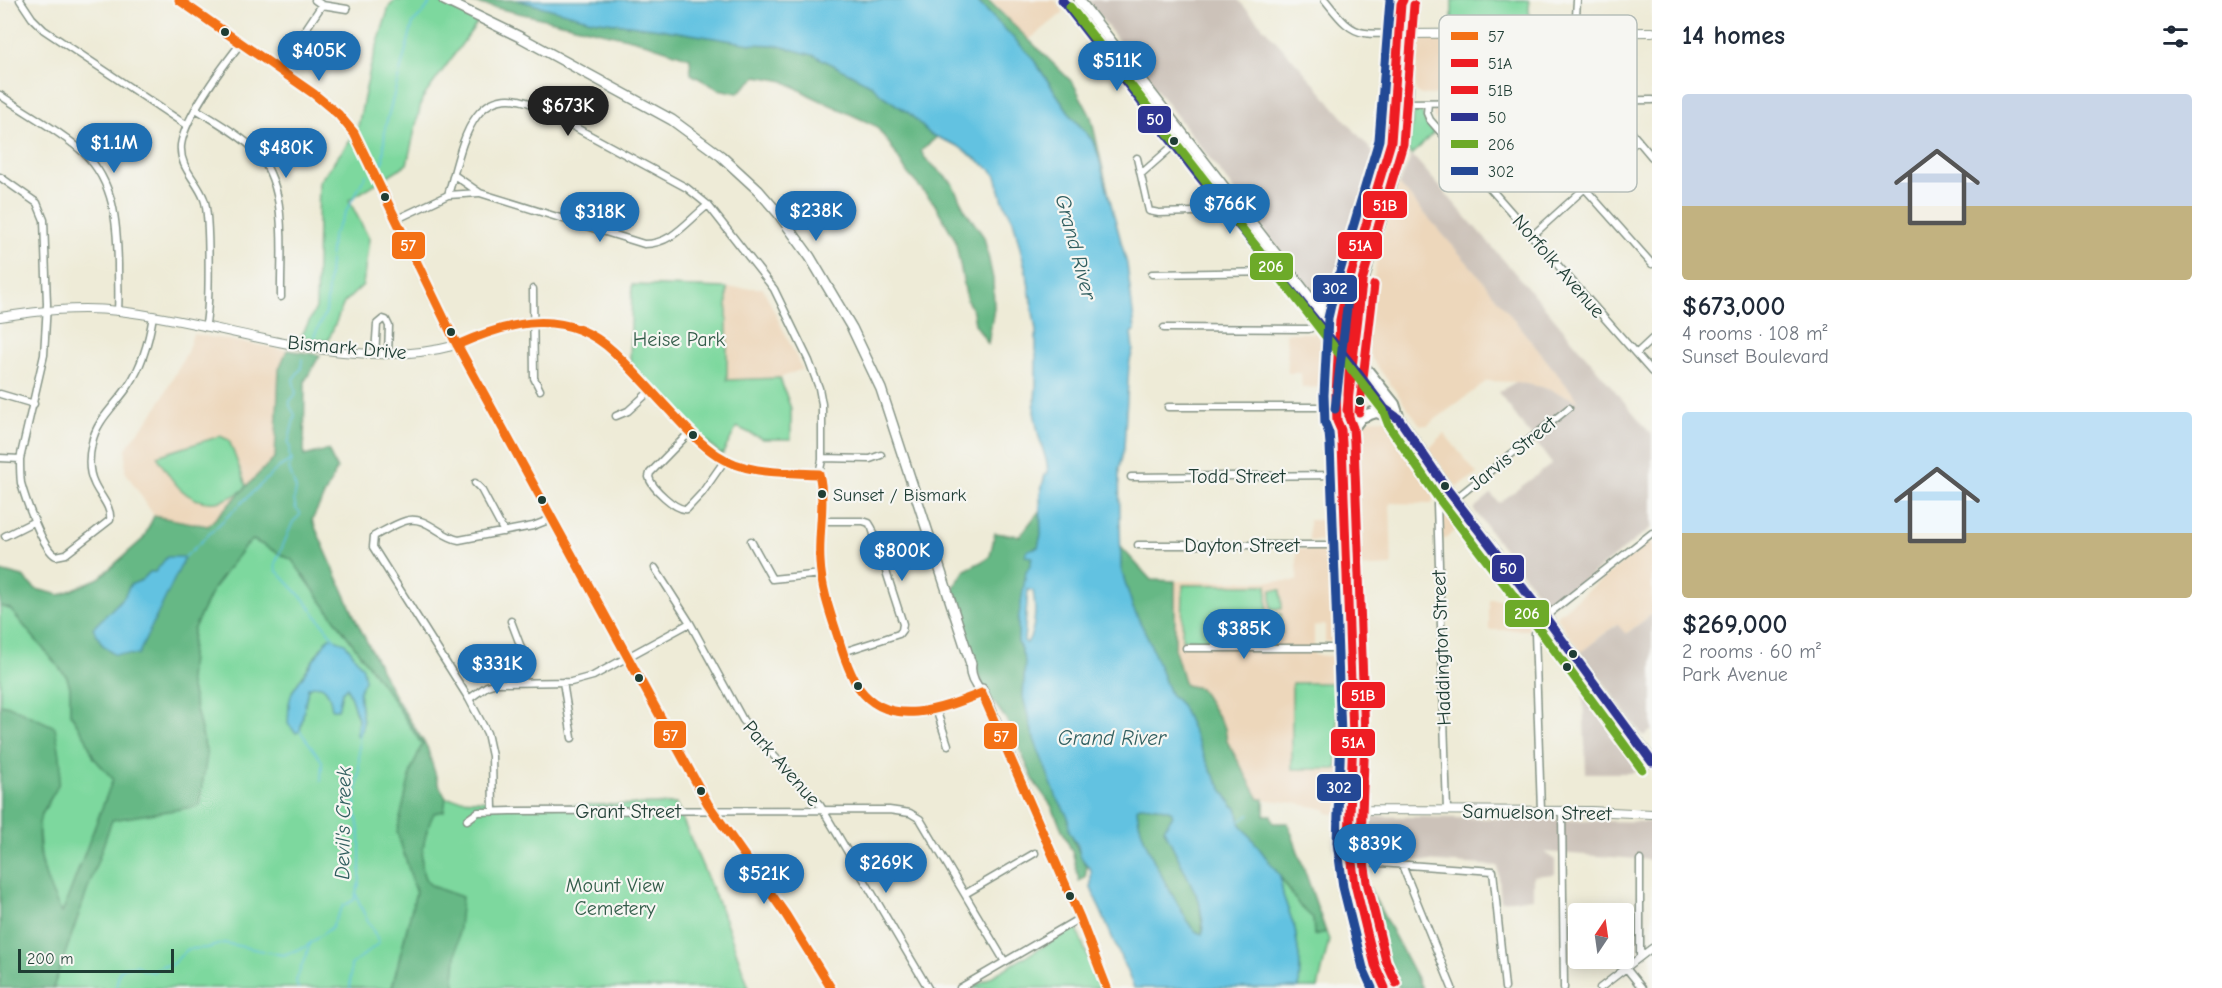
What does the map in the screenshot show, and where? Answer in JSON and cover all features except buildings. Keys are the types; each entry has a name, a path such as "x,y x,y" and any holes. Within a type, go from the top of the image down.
{"main road":[{"path":"444,0 520,37 672,120 721,156 758,190 810,257 852,328 877,379 889,409 971,664 970,670 975,686 982,693 1080,918 1107,988"},
{"path":"1062,0 1276,272 1319,324 1379,384"},
{"path":"1079,0 1316,303 1338,334 1352,365 1385,409 1399,419"},
{"path":"1346,414 1345,351 1356,327 1363,281 1402,142 1404,34 1401,4 1403,0"},
{"path":"1404,34 1411,4 1409,0"},
{"path":"1107,56 1117,49"},
{"path":"1338,334 1345,296 1401,103"},
{"path":"1175,144 1182,132"},
{"path":"1228,211 1237,203"},
{"path":"1276,272 1286,265"},
{"path":"1316,303 1330,304 1345,296"},
{"path":"1345,296 1349,311 1337,421 1341,430 1342,443 1353,735 1348,831 1350,861 1375,965 1385,988"},
{"path":"1356,327 1362,352 1379,384 1394,404 1399,419 1447,489 1652,762"},
{"path":"1341,430 1351,389 1352,365"},
{"path":"1342,443 1356,421 1368,413 1376,412 1399,419"},
{"path":"1375,965 1374,975 1377,988"}],"street":[{"path":"20,0 32,18 44,30 186,125"},
{"path":"179,0 330,106 346,123 361,146 457,345 708,804 786,915 831,988"},
{"path":"315,0 322,5 347,9"},
{"path":"1325,0 1344,22 1356,31 1371,34 1439,34"},
{"path":"1576,15 1577,0"},
{"path":"279,69 322,5"},
{"path":"1637,32 1652,32"},
{"path":"205,327 208,290 207,208 202,194 188,174 181,148 186,125 241,43"},
{"path":"0,95 78,148 92,162 102,178 116,217 118,310"},
{"path":"448,195 469,126 474,118 489,103 513,98 532,104 687,188 708,205 774,289 809,361 819,388 822,404 822,458 819,474 822,485 822,574 825,594 854,679 871,700 896,712 915,713 936,709 982,693"},
{"path":"1401,103 1439,103"},
{"name":"Norfolk Avenue","path":"1428,103 1427,113 1439,130"},
{"path":"196,109 251,147 270,172 279,200 280,297"},
{"path":"1638,140 1652,157"},
{"path":"1141,174 1175,144"},
{"path":"1137,158 1149,211 1153,213 1228,211"},
{"path":"454,175 480,193 644,244 653,244 668,239 708,205"},
{"path":"0,177 37,203 43,212 47,310 44,355 20,459 21,481 35,521 51,554 60,556 110,520 111,513 93,483 90,472 92,440 96,430 129,386 140,366 153,316"},
{"name":"Norfolk Avenue","path":"1493,192 1652,372"},
{"path":"1532,236 1581,192"},
{"path":"1589,192 1652,264"},
{"path":"395,220 448,195 480,193"},
{"path":"1152,274 1276,272"},
{"path":"533,289 534,378 540,390"},
{"name":"Bismark Drive","path":"0,317 47,310 118,310 296,345 375,354 422,352 457,345 507,326 533,322 564,324 599,340 651,390 690,432 725,460 758,471 819,474"},
{"path":"375,354 377,324 383,319 387,320 389,326 388,354"},
{"path":"1164,328 1309,329 1319,324"},
{"path":"1636,354 1652,339"},
{"path":"616,416 628,411 651,390"},
{"path":"0,394 34,404"},
{"path":"1168,407 1337,407"},
{"name":"Jarvis Street","path":"1455,499 1569,408"},
{"path":"690,432 650,473 649,477 651,484 678,508 687,509 702,493 725,460"},
{"path":"822,458 870,459 881,455"},
{"path":"0,458 20,459"},
{"name":"Todd Street","path":"1131,477 1343,475"},
{"path":"475,483 481,489 504,532"},
{"name":"Haddington Street","path":"1447,489 1439,497 1437,504 1448,810"},
{"path":"493,811 490,744 479,717 374,547 374,536 406,520 417,520 449,539 459,540 533,526 551,519"},
{"path":"5,536 35,521"},
{"path":"821,521 869,523 903,624 899,634 843,652"},
{"path":"1541,811 1535,633 1546,618 1652,533"},
{"path":"751,541 772,579 822,574"},
{"name":"Dayton Street","path":"1138,545 1346,545"},
{"name":"Park Avenue","path":"655,568 690,623 743,720 773,756 814,796 928,988"},
{"path":"511,621 522,650 522,682"},
{"path":"468,699 487,686 497,683 579,681 690,623"},
{"path":"1186,648 1350,648"},
{"path":"563,682 572,738"},
{"path":"936,709 948,746"},
{"name":"Samuelson Street","path":"1350,808 1652,814"},
{"name":"Grant Street","path":"467,820 478,812 493,811 899,811 910,813 920,819 965,894"},
{"path":"1562,811 1564,988"},
{"path":"1005,962 965,894 1035,853"},
{"path":"1640,860 1640,957"},
{"path":"1350,861 1493,871 1505,988"},
{"path":"1401,865 1452,988"},
{"path":"960,988 1080,918"},
{"path":"1634,962 1652,948"},
{"path":"1599,988 1625,969"},
{"path":"1627,969 1642,988"}],"shaded area":[{"path":"991,0 1055,0 1064,12 1029,40"},
{"path":"1087,0 1238,0 1300,67 1377,157 1337,293 1325,298 1316,296"},
{"path":"1439,37 1439,95 1421,95 1415,89 1419,38"},
{"path":"1439,108 1439,123 1434,117 1433,110"},
{"path":"1412,155 1439,186 1439,192 1444,192 1652,435 1652,527 1549,608 1473,509 1491,494 1499,503 1552,464 1498,392 1516,382 1542,387 1579,401 1479,276 1399,184"},
{"path":"1399,184 1479,276 1580,402 1542,387 1516,382 1487,381 1428,425 1421,425 1418,422 1372,359 1365,343 1364,328 1379,248"},
{"path":"727,288 763,288 802,369 780,378 727,380"},
{"path":"1286,333 1316,333 1319,336 1328,353 1330,387 1302,388 1301,373 1288,373"},
{"path":"193,334 287,350 279,369 275,457 208,526 154,516 125,471 126,448 157,408 187,352"},
{"path":"1385,419 1438,487 1432,504 1390,503 1392,566 1354,568 1350,454 1353,435 1361,420"},
{"path":"1444,433 1477,474 1457,487 1431,453 1430,448"},
{"path":"1445,501 1463,524 1444,540 1442,504"},
{"path":"1309,520 1338,520 1338,538 1309,541"},
{"path":"1652,539 1652,614 1625,634 1616,624 1581,652 1556,616"},
{"path":"1297,549 1340,549 1343,642 1325,642 1325,625 1314,626 1314,655 1343,657 1345,730 1339,815 1328,813 1325,809 1259,799 1227,741 1225,728 1186,686 1175,651 1175,581 1297,581"},
{"path":"1489,599 1523,600 1529,609 1529,630 1489,630"},
{"path":"1652,614 1652,730 1643,736 1581,652 1617,624 1626,634"},
{"path":"1587,688 1642,766 1631,773 1586,773 1583,693"},
{"path":"1362,816 1652,822 1652,860 1544,852 1555,860 1555,874 1533,876 1533,898 1501,901 1498,866 1380,858 1362,830"}],"green space":[{"path":"395,0 435,0 480,19 422,99 407,164 349,200 369,239 363,285 344,303 328,341 301,337 316,308 319,182 357,131 370,69 389,7"},
{"path":"462,0 517,0 592,20 797,49 816,56 870,84 883,96 909,113 930,134 938,136 921,151 925,158 952,183 965,210 984,237 993,279 994,308 988,344 975,324 973,312 967,300 955,239 934,203 908,174 876,126 784,81 757,76 738,93 718,89 691,74 690,58 636,40"},
{"path":"976,0 988,0 1073,83 1091,117 1109,196 1092,140 1072,117 1031,56"},
{"path":"1452,0 1529,0 1529,15 1452,15"},
{"path":"1416,111 1422,112 1425,122 1434,132 1412,155 1408,151 1413,115"},
{"name":"Heise Park","path":"632,285 727,288 727,380 780,378 791,409 791,439 762,439 737,427 722,455 692,429 630,363"},
{"path":"287,350 320,355 305,381 304,456 328,450 337,469 312,520 357,622 395,697 427,747 438,783 446,798 444,811 434,813 431,820 422,861 426,879 431,885 462,897 454,978 456,988 392,988 416,892 397,832 411,771 422,744 392,698 292,560 253,540 244,547 213,589 193,630 189,680 207,755 199,806 112,820 53,988 0,988 0,704 55,727 60,757 59,780 40,819 39,847 44,870 62,913 113,779 94,758 86,738 70,713 70,687 67,677 10,609 0,606 0,571 23,577 36,589 60,595 99,578 143,539 154,516 208,526 275,457 279,369","holes":["167,558 102,644 94,628 124,597 130,585 142,580 150,572 155,572"]},
{"path":"220,436 229,440 247,488 220,501 205,502 180,489 157,456"},
{"path":"1040,510 1041,535 1032,557 1018,621 1018,642 1025,661 1023,697 1034,739 1068,817 1074,843 1087,866 1085,878 1079,881 1073,854 1051,805 1035,783 1006,719 984,689 949,595 965,570 990,556 995,533 1020,536"},
{"name":"Mount View Cemetery","path":"253,540 292,560 392,698 422,745 411,771 423,797 493,801 494,806 676,804 726,922 749,988 446,988 416,893 392,988 53,988 111,820 207,755 189,680 193,630 213,589 244,547","holes":["321,648 359,692 363,723 357,727 358,719 347,687 342,692 338,709 333,709 323,687 314,685 308,688 300,731 292,692"]},
{"path":"1120,546 1151,580 1175,581 1175,651 1185,685 1200,688 1225,728 1227,741 1259,799 1264,799 1264,815 1271,815 1273,823 1288,823 1326,932 1314,935 1313,918 1299,905 1240,823 1237,808 1232,805 1211,771 1181,705 1170,694 1148,638 1133,608 1121,569"},
{"path":"1183,585 1267,585 1267,639 1182,640"},
{"path":"1271,590 1281,590 1282,609 1271,609"},
{"path":"0,606 10,609 67,677 70,687 70,713 86,738 94,758 113,779 62,914 48,888 41,857 38,822 58,785 9,706 0,704"},
{"path":"1271,614 1281,614 1282,633 1271,633"},
{"path":"1292,683 1338,683 1337,769 1292,769"},
{"path":"1139,806 1157,807 1171,811 1173,815 1164,829 1199,900 1203,934 1191,927 1150,853 1139,822 1137,808"},
{"path":"1280,876 1299,905 1313,918 1314,934 1326,932 1329,940 1318,988 1299,988 1300,964 1295,929 1283,895"},
{"path":"1369,888 1422,988 1399,988 1388,966"},
{"path":"1076,927 1100,988 972,988"}],"water":[{"name":"Grand River","path":"517,0 976,0 1031,56 1072,117 1092,140 1097,151 1127,264 1135,330 1131,333 1133,349 1129,365 1124,448 1119,469 1121,569 1133,608 1148,638 1170,694 1181,705 1211,771 1232,805 1237,808 1240,823 1280,876 1283,895 1295,929 1300,964 1299,988 1134,988 1091,888 1091,870 1080,856 1078,846 1069,830 1068,817 1057,798 1034,739 1023,697 1025,661 1018,642 1018,621 1026,572 1032,557 1025,556 1028,550 1038,547 1041,535 1040,494 1045,475 1048,473 1034,412 1036,331 1027,275 1013,220 1003,201 996,176 958,146 930,134 909,113 883,96 870,84 816,56 775,45 751,44 592,20","holes":["1028,590 1033,591 1035,611 1034,625 1027,643 1024,641","1140,806 1157,807 1171,811 1173,815 1164,829 1199,900 1204,929 1202,934 1191,927 1150,853 1139,822 1137,808"]},
{"path":"167,557 185,557 138,655 113,654 102,644 93,628 124,597 130,585 142,580 150,572 155,572"},
{"path":"329,637 345,643 363,668 365,680 359,692 363,723 360,735 357,736 358,718 347,687 342,692 338,709 332,709 328,694 323,687 308,688 300,731 296,733 288,724 292,692"}],"waterway":[{"name":"Devil's Creek","path":"379,166 383,162 385,128 413,23 430,3"},
{"name":"Devil's Creek","path":"314,336 326,312 332,237 366,175"},
{"name":"Devil's Creek","path":"302,359 301,369 293,379 296,394 290,401 290,406 295,415 288,444 292,460 289,469 296,489 294,500 300,515 293,522 275,564 276,570 306,602 335,640"},
{"path":"185,557 278,468 291,460"},
{"path":"300,731 322,761 321,781"},
{"name":"Devil's Creek","path":"116,988 119,972 124,967 137,965 143,970 153,972 161,966 171,965 188,949 207,948 224,943 283,955 305,947 331,928 343,906 354,900 360,880 360,836 355,807 359,773 359,735"},
{"path":"1240,821 1250,814"},
{"path":"350,988 351,965 379,943 356,894"},
{"path":"298,988 296,981 310,944"}],"transit line":[{"name":"57","path":"179,0 314,94 338,114 354,133 454,339 708,804 786,915 831,988"},
{"name":"50","path":"1062,0 1197,174 1385,409 1399,419 1447,489 1652,762"},
{"name":"302","path":"1372,988 1363,968 1343,887 1337,842 1341,735 1330,444 1325,423 1324,395 1328,318 1379,140 1390,0"},
{"name":"51A","path":"1385,988 1375,965 1355,884 1349,841 1353,735 1342,443 1341,430 1337,421 1336,395 1340,320 1346,291 1391,142 1403,0"},
{"name":"51B","path":"1396,983 1386,961 1367,882 1361,840 1365,735 1354,443 1353,428 1349,418 1348,395 1352,322 1358,294 1403,144 1414,5"},
{"name":"206","path":"1070,7 1383,410 1389,426 1437,496 1642,769"},
{"name":"302","path":"1335,409 1350,282"},
{"name":"51A","path":"1347,410 1362,283"},
{"name":"51B","path":"1359,412 1374,285"},
{"name":"57","path":"457,345 518,325 557,324 577,329 596,338 614,352 693,435 717,455 753,469 819,474 822,495 820,550 822,580 842,650 855,682 871,701 886,709 901,712 934,709 982,693 1080,918 1107,988"}],"place":[{"name":"Sunset / Bismark","path":"822,494"}]}
